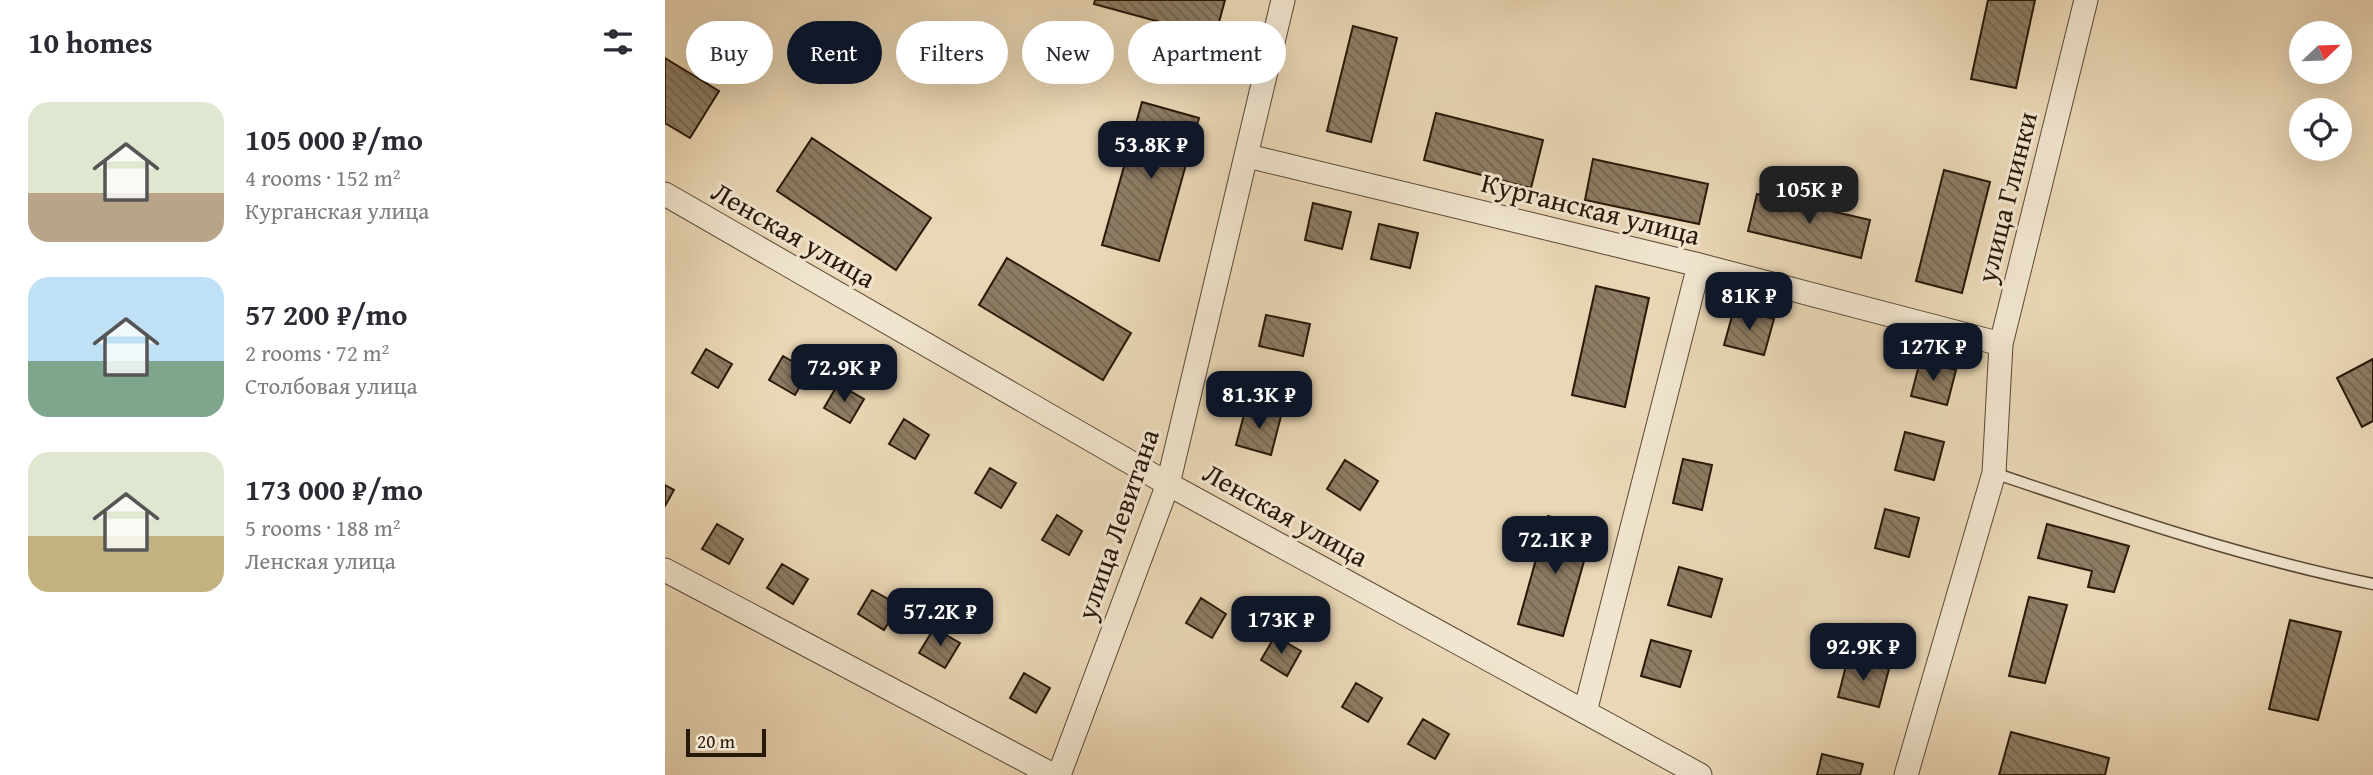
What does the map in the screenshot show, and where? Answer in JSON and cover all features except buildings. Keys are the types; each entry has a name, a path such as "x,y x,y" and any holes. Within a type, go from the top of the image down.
{"street":[{"name":"улица Левитана","path":"1059,775 1168,484 1283,0"},
{"name":"улица Глинки","path":"1906,775 1994,473 2001,344 2085,0"},
{"name":"Курганская улица","path":"1248,156 1699,265 2001,344"},
{"name":"Ленская улица","path":"665,194 1168,484 1700,775"},
{"path":"1585,712 1699,265"},
{"path":"665,570 1053,775"}],"lane":[{"path":"1994,473 2199,539 2329,575 2373,584"}]}
